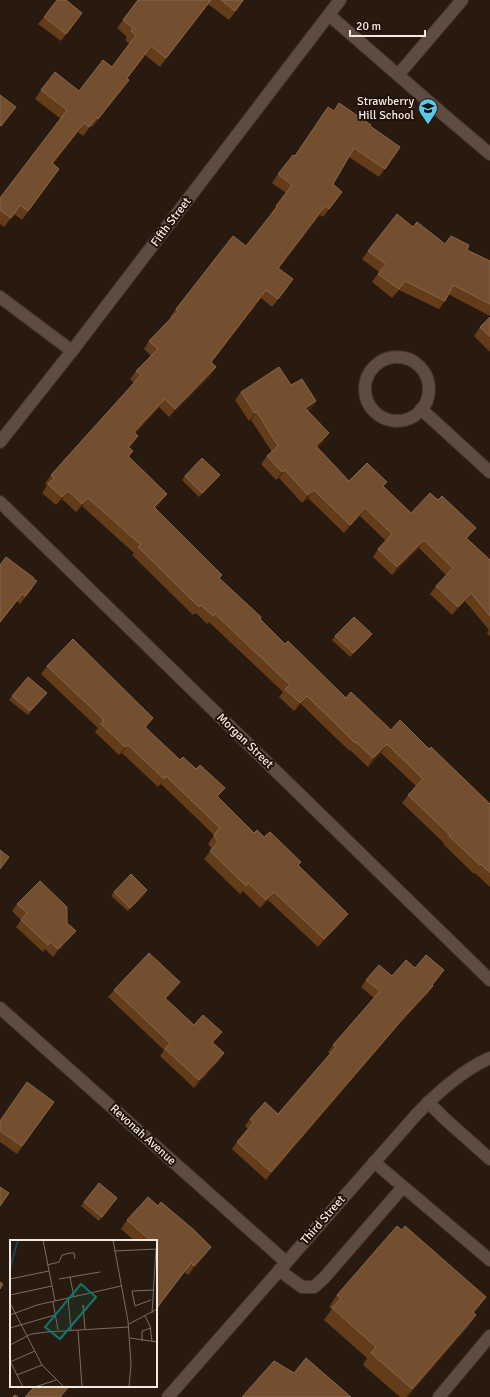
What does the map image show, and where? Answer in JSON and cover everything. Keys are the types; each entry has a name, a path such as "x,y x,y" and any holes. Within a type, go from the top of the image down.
{"street":[{"name":"Fifth Street","path":"0,442 72,351 340,0"},
{"path":"398,75 462,0"},
{"path":"329,15 490,154"},
{"path":"0,297 72,351"},
{"path":"394,357 409,360 419,366 426,375 429,386 428,397 421,409 410,418 400,421 384,418 374,412 366,399 365,388 367,377 374,367 383,360 394,357"},
{"path":"421,409 490,472"},
{"name":"Morgan Street","path":"0,502 490,980"},
{"name":"Revonah Avenue","path":"1,1010 283,1266 302,1287 314,1287 403,1187"},
{"name":"Third Street","path":"168,1397 428,1102 466,1072 490,1058"},
{"path":"428,1102 458,1132 490,1159"},
{"path":"374,1162 490,1260"},
{"path":"438,1397 490,1336"}],"building":[{"path":"57,0 66,0 82,13 66,34 44,17"},
{"path":"138,0 211,0 166,58 151,46 127,78 129,80 98,119 97,117 89,127 84,123 52,163 59,169 28,211 20,205 11,218 0,210 0,198 67,110 41,90 55,72 79,91 103,60 112,67 136,35 131,31 133,28 123,20"},
{"path":"221,0 243,0 235,11"},
{"path":"0,95 16,107 1,126 0,125"},
{"path":"339,103 400,147 385,169 354,148 333,184 342,192 329,209 325,206 278,268 293,279 278,299 266,290 211,362 216,367 175,409 165,399 134,432 138,436 128,447 133,451 128,456 167,494 154,507 222,575 219,578 261,617 260,619 285,644 288,641 346,698 351,692 391,730 400,720 429,749 431,747 490,804 490,873 449,836 450,835 408,795 423,779 387,744 373,758 356,742 355,743 307,696 300,703 285,689 290,685 215,614 213,616 201,605 199,607 138,547 141,545 88,498 82,504 68,491 62,497 48,484 54,478 51,475 141,375 136,371 158,349 149,341 178,311 176,309 233,236 246,246 277,207 276,206 292,185 278,174 293,155 295,156 328,107 334,111"},
{"path":"397,214 413,227 417,222 445,244 451,236 469,245 467,250 490,261 490,304 453,285 445,301 405,281 399,289 378,274 386,264 368,251"},
{"path":"490,317 490,337 480,327"},
{"path":"279,367 291,385 302,379 316,401 305,408 329,433 316,446 349,481 367,463 387,482 383,486 411,513 430,493 438,500 442,496 476,528 466,538 490,560 490,616 471,593 458,607 436,586 453,568 424,540 397,567 378,549 392,534 365,508 350,525 314,490 308,495 285,470 282,472 267,456 278,446 257,412 255,413 241,392"},
{"path":"202,458 220,475 202,493 185,476"},
{"path":"6,557 37,581 25,596 22,594 0,622 0,565"},
{"path":"354,617 372,634 353,653 335,636"},
{"path":"73,639 153,718 145,727 180,760 183,757 196,769 200,765 225,788 217,796 254,833 257,830 264,837 270,832 301,862 298,865 348,914 324,939 274,892 266,900 248,883 246,886 210,851 218,842 214,835 220,828 166,776 164,779 128,745 125,747 101,724 104,720 47,666"},
{"path":"28,677 47,693 30,711 12,696"},
{"path":"0,850 9,857 0,869"},
{"path":"131,874 147,890 130,908 114,892"},
{"path":"40,881 67,907 67,923 76,931 58,949 50,942 48,945 21,920 27,913 17,904"},
{"path":"149,953 180,982 165,998 194,1025 203,1015 222,1032 212,1042 224,1053 199,1080 165,1049 170,1043 114,990"},
{"path":"426,955 444,970 432,985 433,986 406,1015 271,1172 237,1142 254,1122 250,1119 265,1102 278,1114 336,1047 333,1045 380,991 366,980 379,965 392,976 406,960 415,968"},
{"path":"27,1082 54,1102 22,1146 0,1131 0,1121"},
{"path":"99,1183 117,1198 102,1217 84,1202"},
{"path":"0,1187 9,1193 0,1206"},
{"path":"148,1197 158,1206 161,1202 194,1230 211,1247 194,1266 191,1263 157,1308 157,1240 150,1240 127,1220"},
{"path":"397,1226 402,1230 405,1226 486,1297 473,1312 476,1315 412,1389 371,1353 376,1347 332,1308 341,1298 337,1295"},
{"path":"0,1282 3,1284 0,1289"},
{"path":"306,1358 351,1397 242,1397 274,1361 294,1373"},
{"path":"34,1387 68,1387 60,1397 25,1397"}],"place":[{"name":"Strawberry Hill School","path":"428,125"}]}
